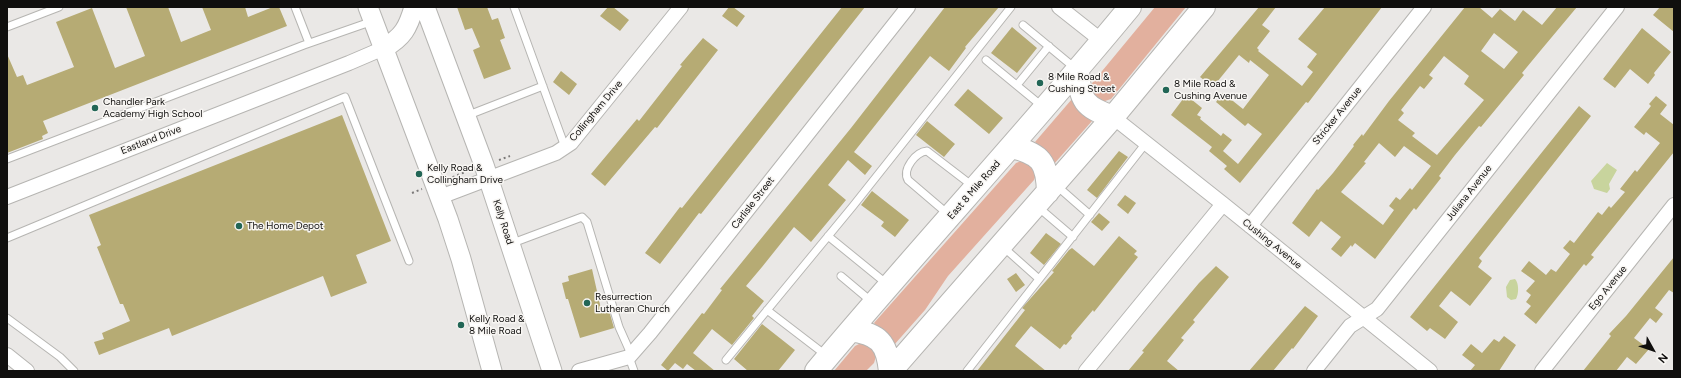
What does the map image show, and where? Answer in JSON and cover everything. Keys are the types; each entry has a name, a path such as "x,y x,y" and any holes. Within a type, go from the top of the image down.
{"highway":[{"name":"East 8 Mile Road","path":"822,364 1045,109 1130,7"},
{"path":"891,371 1113,118 1204,7"},
{"path":"1078,70 1079,90 1085,103 1094,110 1113,118"},
{"path":"1012,147 1030,152 1039,158 1048,177 1047,194"},
{"path":"851,330 869,333 879,339 887,352 891,371"}],"street":[{"path":"384,48 401,36 409,23 414,7"},
{"name":"Kelly Road","path":"425,7 489,179 552,371"},
{"name":"Collingham Drive","path":"440,197 556,153 565,147 579,134 681,7"},
{"name":"Carlisle Street","path":"630,356 650,333 908,7"},
{"path":"1059,7 1102,41"},
{"name":"Stricker Avenue","path":"1250,226 1424,7"},
{"name":"Juliana Avenue","path":"1314,371 1350,326 1377,309 1617,7"},
{"path":"371,14 440,197 461,259 492,371"},
{"name":"Eastland Drive","path":"7,197 384,48"},
{"name":"Cushing Avenue","path":"1113,118 1223,204 1362,318 1430,371"},
{"path":"1086,371 1223,204"},
{"name":"Ego Avenue","path":"1542,371 1674,205"},
{"path":"7,355 27,371"},
{"path":"579,371 630,356"}],"lane":[{"path":"7,28 59,7"},
{"path":"295,7 309,43"},
{"path":"514,7 565,147"},
{"path":"726,360 828,236 1011,7"},
{"path":"7,159 309,43 371,14"},
{"path":"1023,25 1078,70"},
{"path":"1016,85 1049,46"},
{"path":"986,60 1045,109"},
{"path":"466,116 543,86"},
{"path":"7,237 345,97 409,261"},
{"path":"967,371 1146,143"},
{"path":"950,216 908,180 905,175 906,169 918,154 927,151 975,189"},
{"path":"1047,194 1090,215"},
{"path":"1047,194 1072,237"},
{"path":"510,244 582,217 587,222 634,371"},
{"path":"828,236 889,286"},
{"path":"1001,245 1039,279"},
{"path":"841,276 873,304"},
{"path":"767,310 822,364"},
{"path":"7,318 60,357 74,371"}],"shaded area":[{"path":"1155,7 1186,7 1111,99 1102,102 1094,99 1090,86"},
{"path":"1072,99 1092,121 1054,164 1035,142"},
{"path":"1024,160 1028,161 1036,175 1034,180 948,276 925,310 894,345 874,323 1016,163"},
{"path":"1607,163 1617,170 1609,184 1610,189 1607,193 1594,189 1591,181"},
{"path":"1515,279 1518,286 1518,294 1516,299 1511,300 1507,297 1506,287 1510,280"},
{"path":"863,342 877,353 874,363 866,371 834,371 855,346"}],"building":[{"path":"126,7 168,7 181,42 211,30 202,7 245,7 248,17 273,7 279,7 287,26 43,121 48,133 42,136 43,139 7,153 7,54 17,77 23,75 27,85 74,67 56,22 92,8 115,68 145,56"},
{"path":"457,7 487,7 492,20 498,18 505,38 500,40 511,69 484,79 473,50 480,47 472,28 465,30"},
{"path":"608,7 613,7 629,20 620,31 600,16"},
{"path":"729,7 733,7 745,16 737,27 722,16"},
{"path":"842,7 865,7 701,214 699,213 660,264 645,253 680,207 682,208"},
{"path":"945,7 999,7 965,47 966,48 949,71 930,56 854,152 872,166 865,175 848,160 828,185 846,200 811,242 794,227 746,286 764,301 752,316 754,318 732,345 712,329 693,353 715,371 696,371 687,364 683,369 675,363 668,371 661,365 702,313 704,314 722,290 720,289 851,128"},
{"path":"1259,7 1276,7 1262,25 1270,31 1257,48 1259,50 1258,51 1302,86 1313,72 1307,67 1317,54 1298,39 1325,7 1382,7 1308,103 1306,102 1240,183 1224,169 1227,166 1209,151 1212,147 1171,115 1186,95 1202,108 1197,115 1201,117 1200,119 1221,136 1223,133 1232,140 1223,151 1238,164 1262,134 1248,123 1245,126 1216,102 1223,93 1243,109 1269,75 1250,60 1249,63 1239,55 1213,87 1200,77"},
{"path":"1465,7 1479,7 1492,18 1500,9 1515,21 1523,10 1542,25 1557,7 1577,7 1522,73 1524,75 1481,127 1479,126 1455,155 1439,176 1441,178 1416,210 1414,208 1375,259 1355,243 1352,247 1351,245 1341,257 1331,249 1341,237 1321,221 1309,237 1292,223 1317,189 1318,190 1333,173 1354,146 1353,145 1362,134 1363,136 1389,101","holes":["1494,33 1518,52 1504,69 1481,51","1444,56 1469,76 1464,84 1484,100 1437,155 1412,136 1415,133 1398,120 1404,113 1401,110 1420,86 1424,89 1433,78 1429,75","1379,143 1395,157 1404,146 1431,166 1412,190 1410,188 1400,200 1396,197 1389,206 1394,210 1383,225 1341,192 1366,163 1364,162"]},
{"path":"1660,7 1674,7 1674,32 1653,15"},
{"path":"1012,27 1037,48 1017,73 991,53"},
{"path":"1642,28 1671,52 1654,73 1655,75 1648,84 1630,69 1615,88 1603,79"},
{"path":"703,38 718,50 657,128 655,127 605,186 591,174 637,119 639,121 682,66 680,65"},
{"path":"561,71 577,84 569,95 553,82"},
{"path":"968,89 1003,118 989,134 954,105"},
{"path":"1656,96 1667,105 1660,114 1674,125 1674,152 1591,255 1594,257 1586,266 1584,264 1536,324 1524,314 1531,306 1526,302 1531,295 1526,291 1535,281 1521,271 1529,261 1546,275 1551,269 1556,272 1570,254 1563,248 1570,240 1574,243 1598,212 1602,215 1609,206 1611,208 1625,192 1620,189 1635,170 1637,172 1660,143 1646,132 1644,135 1634,127 1651,106 1649,104"},
{"path":"1579,106 1591,116 1479,258 1482,261 1478,267 1492,278 1470,306 1451,291 1439,306 1458,322 1445,339 1430,328 1427,331 1410,317"},
{"name":"The Home Depot","path":"342,115 391,241 356,255 367,283 331,297 323,276 172,336 169,328 99,355 94,342 104,339 102,333 130,321 123,304 120,304 97,247 101,245 89,215"},
{"path":"927,121 955,144 944,157 916,135"},
{"path":"1119,151 1128,157 1097,198 1087,190"},
{"path":"872,191 909,220 895,237 881,226 884,222 861,205"},
{"path":"1125,195 1136,203 1128,214 1117,205"},
{"path":"1099,213 1110,222 1102,231 1091,222"},
{"path":"1046,233 1061,244 1044,265 1030,253"},
{"path":"1119,236 1137,251 1134,254 1138,257 1094,312 1093,310 1071,336 1072,338 1066,345 1064,344 1060,349 1031,326 1015,346 1046,371 977,371 1025,310 1022,308 1054,272 1052,271 1069,250 1072,248 1094,266"},
{"path":"1674,257 1674,293 1669,290 1655,308 1663,314 1656,323 1650,318 1634,338 1649,349 1636,364 1627,357 1616,371 1583,371 1611,336 1609,334 1626,316"},
{"path":"1216,266 1229,277 1193,320 1195,322 1181,338 1184,340 1167,361 1179,371 1128,371 1144,352 1142,351 1199,283"},
{"name":"Resurrection Lutheran Church","path":"592,269 601,309 608,307 614,328 580,338 562,283 569,281 568,276"},
{"path":"1016,273 1025,285 1016,292 1007,279"},
{"path":"1305,306 1318,316 1293,349 1292,348 1273,371 1249,371"},
{"path":"762,324 795,350 778,371 748,371 734,359"},
{"path":"1504,336 1516,345 1499,371 1470,371 1475,365 1462,355 1471,344 1482,353 1494,339 1499,342"}],"place":[{"name":"8 Mile Road & Cushing Street","path":"1040,83"},
{"name":"8 Mile Road & Cushing Avenue","path":"1166,90"},
{"name":"Chandler Park Academy High School","path":"95,108"},
{"name":"Kelly Road & Collingham Drive","path":"419,174"},
{"name":"The Home Depot","path":"239,226"},
{"name":"Resurrection Lutheran Church","path":"587,303"},
{"name":"Kelly Road & 8 Mile Road","path":"461,325"}]}
